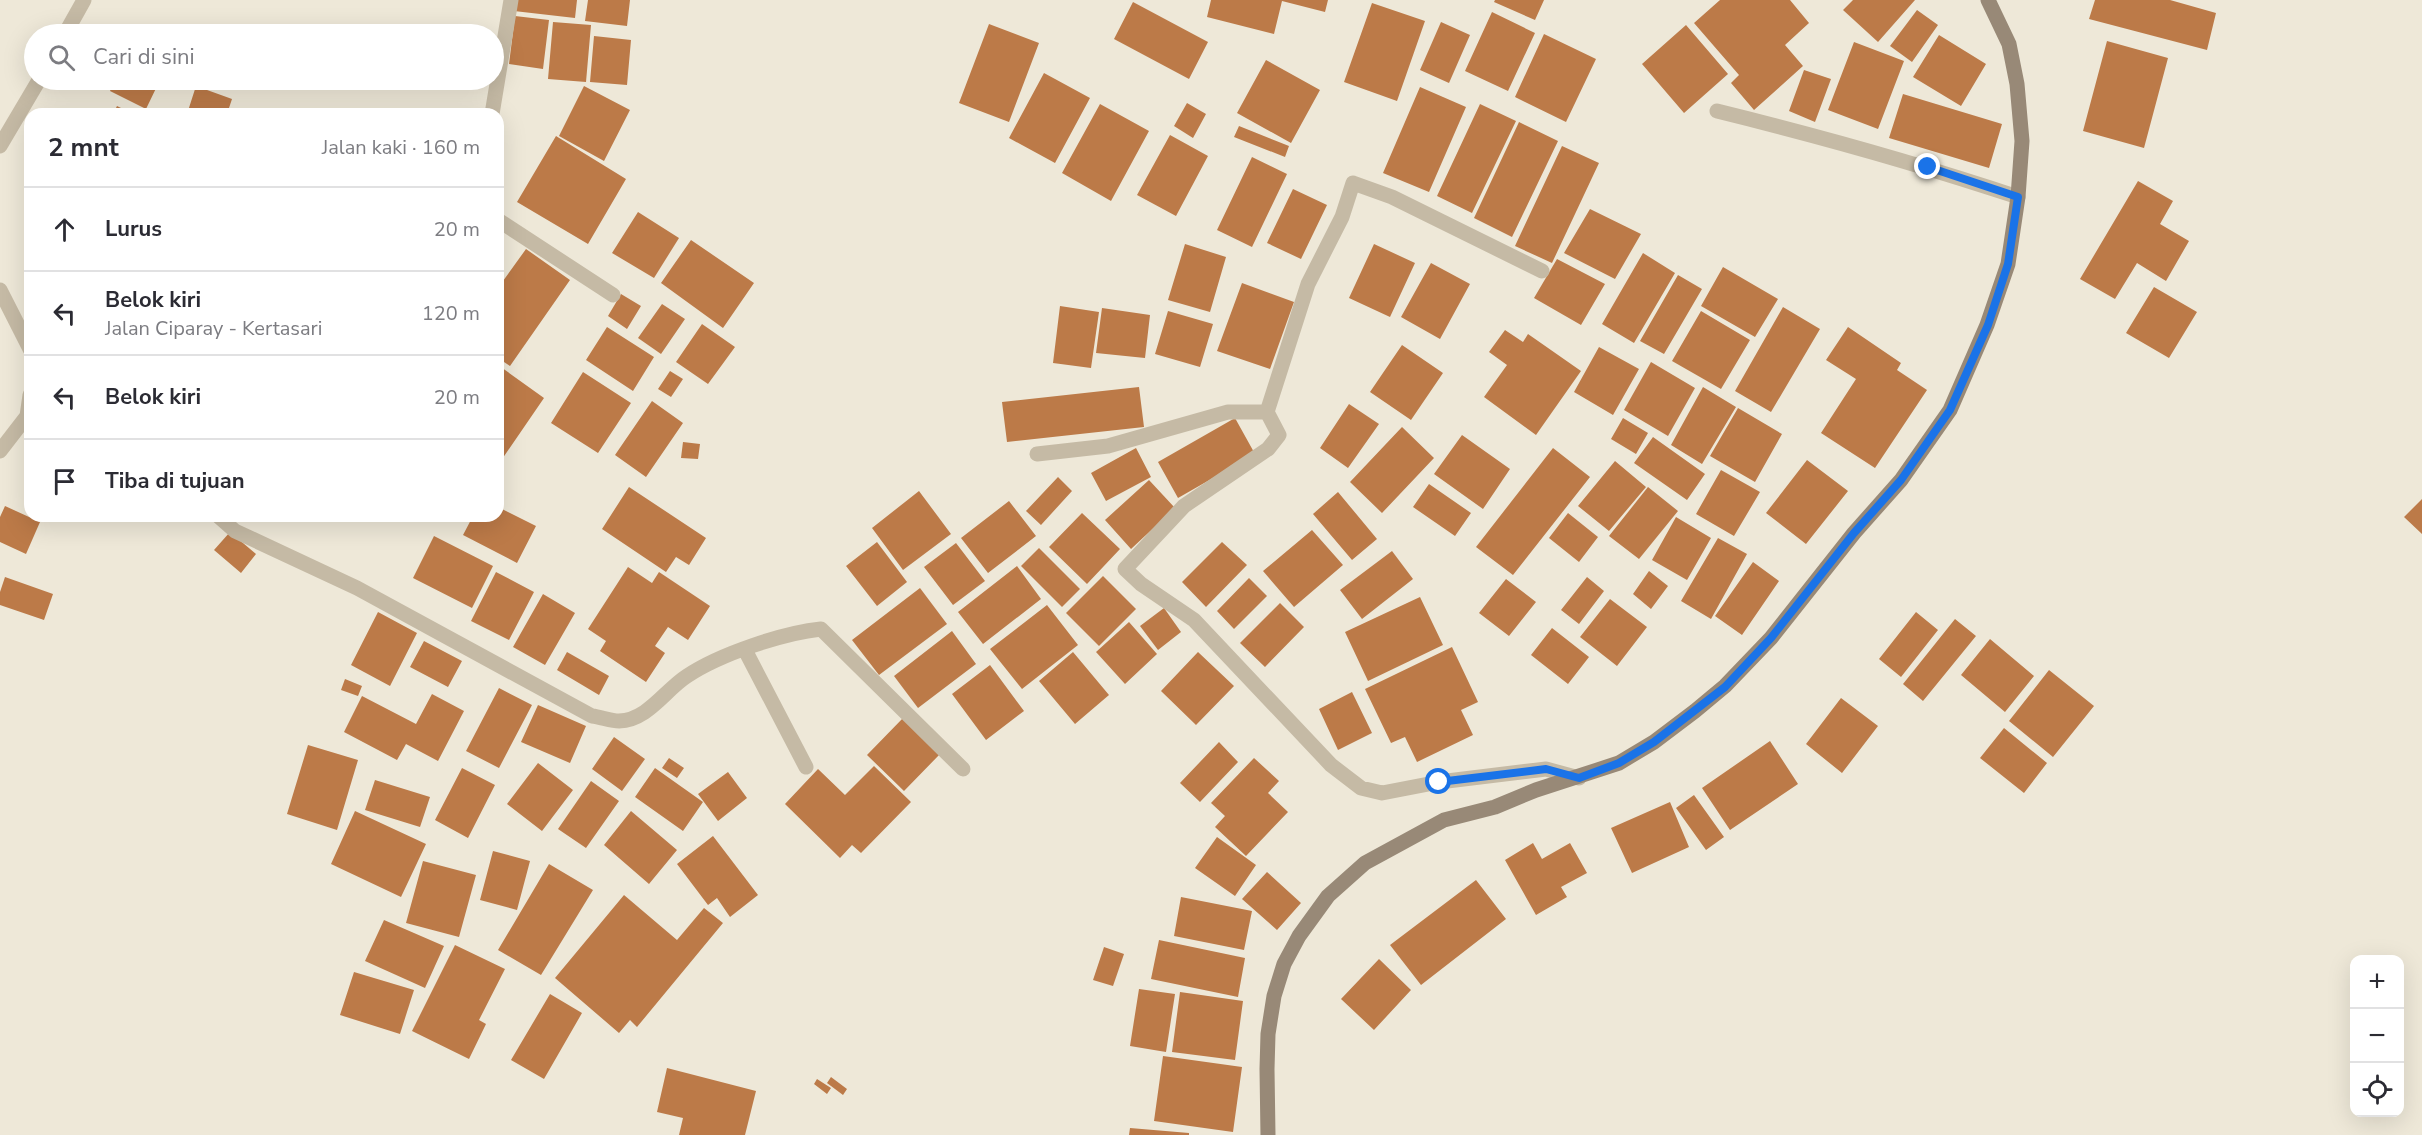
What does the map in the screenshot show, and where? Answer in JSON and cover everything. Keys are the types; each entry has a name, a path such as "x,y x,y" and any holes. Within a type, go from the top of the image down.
{"main road":[{"path":"1268,1135 1268,1034 1274,996 1284,963 1299,936 1328,896 1365,862 1444,820 1495,807 1536,790 1579,778 1619,763 1654,742 1725,687 1771,638 1854,533 1901,480 1950,410 1988,325 2008,264 2018,197 2022,141 2017,84 2009,44 1988,0"}],"street":[{"path":"71,24 84,0"},
{"path":"504,42 511,0"},
{"path":"0,146 33,90"},
{"path":"493,108 496,90"},
{"path":"1717,111 1828,138 1928,167 2018,197"},
{"path":"1542,271 1392,197 1353,183 1342,217 1308,284 1267,412 1279,435 1268,449 1184,506 1125,568 1141,584 1194,620 1331,765 1361,788 1382,793 1439,782 1546,769 1579,778"},
{"path":"504,224 614,295"},
{"path":"0,290 24,337"},
{"path":"1037,454 1108,446 1228,412 1267,412"},
{"path":"0,451 24,420"},
{"path":"225,522 235,531 357,588 592,716 620,721 644,713 686,676 720,658 795,632 821,629 963,769"},
{"path":"745,650 806,767"}],"building":[{"path":"516,0 577,0 575,18 514,11"},
{"path":"588,0 630,0 627,26 585,21"},
{"path":"1211,0 1328,0 1325,12 1282,1 1274,34 1207,17"},
{"path":"1495,0 1544,0 1535,20 1494,2"},
{"path":"1720,0 1790,0 1809,23 1785,45 1803,66 1754,110 1731,83 1739,75 1694,23"},
{"path":"1853,0 1915,0 1878,42 1843,10"},
{"path":"2095,0 2170,0 2216,13 2207,50 2089,19"},
{"path":"1133,2 1208,42 1189,79 1114,39"},
{"path":"1372,3 1425,21 1397,101 1344,82"},
{"path":"1917,10 1938,25 1912,62 1890,46"},
{"path":"1492,12 1535,33 1508,91 1465,71"},
{"path":"515,16 549,20 543,69 509,64"},
{"path":"553,22 591,25 586,82 548,79"},
{"path":"1441,22 1470,35 1449,83 1420,70"},
{"path":"989,24 1039,43 1009,122 959,103"},
{"path":"1686,25 1728,74 1684,113 1642,64"},
{"path":"1544,34 1596,59 1566,122 1515,97"},
{"path":"1939,35 1986,64 1961,106 1913,77"},
{"path":"594,36 631,40 627,85 590,82"},
{"path":"2107,41 2168,58 2144,148 2083,131"},
{"path":"1854,42 1904,61 1878,129 1828,110"},
{"path":"1266,60 1320,90 1291,143 1237,113"},
{"path":"1804,70 1831,79 1815,122 1789,111"},
{"path":"1044,73 1090,98 1055,163 1009,138"},
{"path":"584,86 630,110 604,161 559,136"},
{"path":"1420,87 1466,107 1429,192 1383,173"},
{"path":"110,90 155,90 146,108"},
{"path":"195,90 207,90 232,99 229,108 189,108"},
{"path":"1903,94 2002,124 1989,168 1889,138"},
{"path":"1187,103 1206,114 1193,138 1174,126"},
{"path":"1100,104 1149,131 1111,201 1062,173"},
{"path":"1480,104 1516,121 1472,213 1437,196"},
{"path":"1519,122 1558,141 1512,237 1474,218"},
{"path":"1239,126 1289,146 1285,157 1234,137"},
{"path":"1170,135 1208,156 1176,216 1137,195"},
{"path":"556,136 626,179 588,244 517,202"},
{"path":"1562,146 1599,163 1552,263 1515,246"},
{"path":"1252,157 1287,174 1252,247 1217,230"},
{"path":"2138,181 2173,201 2160,224 2189,241 2166,281 2137,263 2115,299 2080,279"},
{"path":"1293,189 1327,205 1301,259 1267,243"},
{"path":"1590,209 1641,234 1615,279 1564,253"},
{"path":"638,212 679,238 654,278 612,253"},
{"path":"691,240 754,283 723,328 661,283"},
{"path":"1185,244 1226,257 1210,312 1168,300"},
{"path":"1374,244 1415,263 1390,317 1349,298"},
{"path":"526,249 570,280 510,366 504,362 504,280"},
{"path":"1643,253 1675,273 1634,343 1602,324"},
{"path":"1557,259 1605,284 1581,325 1534,298"},
{"path":"1431,263 1470,284 1440,339 1401,317"},
{"path":"1723,267 1778,299 1755,337 1701,306"},
{"path":"1678,275 1702,289 1664,354 1640,341"},
{"path":"1242,283 1294,302 1270,369 1217,351"},
{"path":"2154,287 2197,312 2169,358 2126,333"},
{"path":"621,294 641,306 627,329 608,316"},
{"path":"662,304 685,319 661,354 638,338"},
{"path":"1060,306 1099,312 1091,368 1053,363"},
{"path":"1783,307 1820,329 1771,412 1735,391"},
{"path":"1102,308 1150,315 1145,358 1096,353"},
{"path":"1168,311 1213,324 1200,367 1155,354"},
{"path":"1701,311 1750,340 1721,389 1672,361"},
{"path":"702,324 735,347 708,384 676,362"},
{"path":"607,327 654,357 633,391 586,360"},
{"path":"1848,327 1901,363 1897,370 1927,390 1875,468 1821,433 1856,379 1826,360"},
{"path":"1505,330 1523,342 1528,334 1581,371 1536,435 1484,397 1507,365 1489,352"},
{"path":"1402,345 1443,373 1411,420 1370,392"},
{"path":"1599,347 1639,369 1613,415 1574,392"},
{"path":"1651,362 1695,388 1668,436 1624,410"},
{"path":"504,369 544,398 504,456"},
{"path":"670,371 683,379 671,397 658,389"},
{"path":"583,372 631,403 598,453 551,423"},
{"path":"1139,387 1144,427 1007,442 1002,402"},
{"path":"1703,387 1736,407 1702,464 1671,445"},
{"path":"652,401 683,423 646,477 615,455"},
{"path":"1349,404 1379,424 1348,468 1320,448"},
{"path":"1738,408 1782,434 1755,482 1710,456"},
{"path":"1235,418 1255,454 1178,498 1158,462"},
{"path":"1623,418 1648,433 1636,454 1611,439"},
{"path":"1402,427 1434,458 1382,513 1350,482"},
{"path":"1462,435 1510,469 1483,509 1434,474"},
{"path":"1653,437 1705,474 1687,500 1634,463"},
{"path":"683,442 700,444 698,459 681,458"},
{"path":"1136,448 1151,477 1106,501 1091,473"},
{"path":"1553,448 1590,477 1513,575 1476,547"},
{"path":"1807,460 1848,491 1806,544 1766,513"},
{"path":"1615,461 1646,487 1609,531 1578,506"},
{"path":"1721,470 1760,492 1734,536 1696,514"},
{"path":"1058,477 1072,491 1041,525 1026,511"},
{"path":"1149,480 1175,508 1131,549 1105,520"},
{"path":"1429,484 1471,513 1455,536 1413,507"},
{"path":"629,487 706,538 689,565 676,557 666,572 602,529"},
{"path":"1648,487 1678,511 1639,559 1609,536"},
{"path":"919,491 951,534 903,570 872,528"},
{"path":"1338,492 1377,539 1352,560 1313,514"},
{"path":"2422,499 2422,534 2404,517"},
{"path":"1009,501 1036,536 988,573 961,538"},
{"path":"5,506 24,515 24,522 40,522 26,554 0,542 0,517"},
{"path":"504,510 536,526 517,563 463,535 470,522 504,522"},
{"path":"1082,513 1120,549 1087,584 1049,547"},
{"path":"1568,513 1598,537 1579,562 1549,538"},
{"path":"1676,517 1711,538 1687,580 1652,560"},
{"path":"1312,530 1343,565 1294,607 1263,571"},
{"path":"230,532 256,554 241,573 214,550"},
{"path":"434,536 493,566 472,608 413,578"},
{"path":"1718,538 1747,554 1711,619 1681,601"},
{"path":"877,542 907,582 877,606 846,566"},
{"path":"1222,542 1247,565 1206,607 1182,582"},
{"path":"956,543 985,581 953,605 924,567"},
{"path":"1039,548 1080,589 1062,607 1021,566"},
{"path":"1392,551 1413,579 1362,619 1340,590"},
{"path":"1753,562 1779,581 1742,635 1715,616"},
{"path":"1017,566 1041,599 983,644 958,612"},
{"path":"628,567 652,583 659,572 710,606 688,640 668,627 655,646 665,653 646,682 600,651 606,641 588,629"},
{"path":"1649,571 1668,586 1651,609 1633,594"},
{"path":"496,572 534,592 509,640 471,621"},
{"path":"1103,576 1136,609 1099,646 1066,613"},
{"path":"5,577 53,594 44,620 0,605 0,592"},
{"path":"1587,577 1604,591 1579,624 1561,610"},
{"path":"1249,578 1267,596 1234,629 1217,611"},
{"path":"1506,579 1536,602 1509,636 1479,613"},
{"path":"920,588 947,624 879,675 852,640"},
{"path":"543,594 575,613 545,665 513,647"},
{"path":"1420,597 1443,645 1368,681 1345,632"},
{"path":"1610,599 1647,627 1617,666 1580,637"},
{"path":"1280,603 1304,627 1265,667 1240,643"},
{"path":"1047,605 1078,645 1022,689 990,649"},
{"path":"1164,608 1181,632 1158,650 1140,626"},
{"path":"378,612 417,633 390,686 351,665"},
{"path":"1916,612 1938,630 1901,677 1879,659"},
{"path":"1955,619 1976,636 1923,701 1903,684"},
{"path":"1129,622 1157,654 1125,684 1096,652"},
{"path":"1552,628 1589,657 1568,684 1531,655"},
{"path":"952,631 976,664 918,708 894,676"},
{"path":"1990,639 2034,676 2005,712 1961,675"},
{"path":"424,641 462,661 448,687 410,667"},
{"path":"1452,647 1478,702 1461,710 1473,735 1417,762 1405,737 1391,743 1365,689"},
{"path":"567,652 609,676 599,695 557,670"},
{"path":"1073,652 1109,695 1075,724 1039,681"},
{"path":"1198,652 1234,686 1196,725 1161,691"},
{"path":"990,665 1024,711 986,740 952,694"},
{"path":"2049,670 2094,706 2053,757 2009,721"},
{"path":"345,679 362,686 358,696 341,690"},
{"path":"499,688 532,705 499,768 466,751"},
{"path":"1352,692 1372,733 1338,750 1319,709"},
{"path":"432,694 464,711 438,761 406,744 397,760 344,732 362,696 416,724"},
{"path":"1841,698 1878,726 1842,773 1806,744"},
{"path":"538,705 586,726 570,763 521,742"},
{"path":"903,718 940,754 904,791 867,755"},
{"path":"2004,728 2047,763 2024,793 1980,758"},
{"path":"614,737 645,759 622,791 592,769"},
{"path":"1770,741 1798,784 1730,830 1702,788"},
{"path":"1219,742 1238,762 1200,802 1180,783"},
{"path":"308,745 358,760 337,830 287,814"},
{"path":"669,758 684,768 677,778 662,768"},
{"path":"1254,758 1279,781 1268,793 1288,812 1246,856 1215,827 1225,816 1211,803"},
{"path":"538,763 573,790 542,831 507,804"},
{"path":"874,766 911,802 861,853 852,845 840,858 785,804 818,769 845,795"},
{"path":"462,768 495,785 468,838 435,820"},
{"path":"655,768 703,802 683,831 635,797"},
{"path":"728,772 747,798 718,821 698,794"},
{"path":"375,780 430,797 420,827 365,810"},
{"path":"591,781 619,801 586,848 558,829"},
{"path":"1694,795 1724,837 1706,850 1676,808"},
{"path":"1670,802 1689,847 1632,873 1611,828"},
{"path":"355,811 426,844 401,897 331,864"},
{"path":"631,811 677,850 649,884 604,845"},
{"path":"713,836 758,895 730,917 717,898 708,905 677,864"},
{"path":"1217,837 1256,865 1235,896 1195,868"},
{"path":"1533,843 1542,859 1570,843 1587,873 1561,887 1567,897 1536,915 1505,860"},
{"path":"493,851 530,861 517,910 480,900"},
{"path":"423,861 476,875 459,937 406,923"},
{"path":"549,864 593,890 541,975 498,950"},
{"path":"1267,872 1301,903 1277,930 1242,899"},
{"path":"1476,880 1506,919 1421,985 1390,945"},
{"path":"624,895 677,940 704,908 723,923 637,1027 630,1020 619,1033 555,978"},
{"path":"1181,897 1252,911 1244,950 1174,936"},
{"path":"384,920 444,946 425,988 365,961"},
{"path":"1159,940 1245,958 1238,997 1151,979"},
{"path":"455,945 505,969 479,1020 486,1024 469,1059 412,1031"},
{"path":"1104,947 1124,954 1113,986 1093,980"},
{"path":"1379,959 1411,990 1374,1030 1341,999"},
{"path":"354,972 414,990 400,1034 340,1015"},
{"path":"1139,989 1175,994 1166,1052 1130,1046"},
{"path":"1180,992 1243,1001 1235,1060 1172,1052"},
{"path":"550,994 582,1013 544,1079 511,1060"},
{"path":"1163,1056 1242,1067 1233,1132 1154,1121"},
{"path":"667,1068 756,1091 745,1135 679,1135 683,1118 657,1112"},
{"path":"831,1077 847,1089 843,1095 827,1083"},
{"path":"817,1079 831,1088 827,1094 814,1084"},
{"path":"1130,1128 1189,1133 1189,1135 1129,1135"}],"route":[{"path":"1439,782 1546,769 1579,778 1619,763 1654,742 1725,687 1771,638 1854,533 1901,480 1950,410 1988,325 2008,264 2018,197 1928,167"}]}
